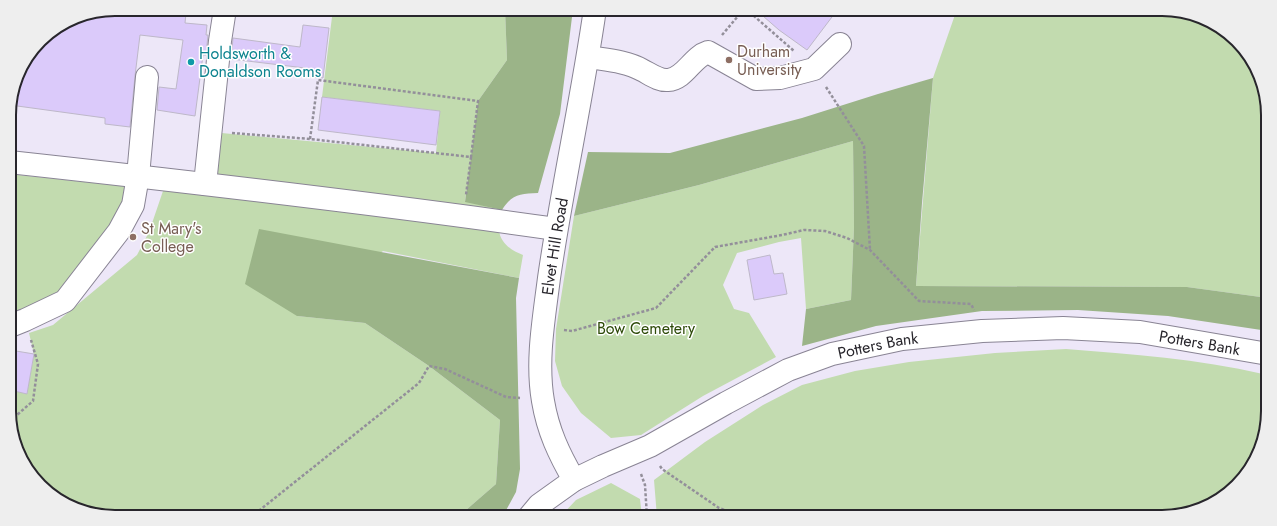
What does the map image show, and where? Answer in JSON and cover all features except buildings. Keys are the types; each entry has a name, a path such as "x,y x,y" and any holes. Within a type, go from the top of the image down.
{"street":[{"path":"205,184 224,16"},
{"name":"Elvet Hill Road","path":"574,480 558,453 548,426 543,400 541,363 542,328 556,229 588,57 593,16"},
{"path":"588,57 624,63 640,69 656,78 668,80 681,75 696,58 701,54 708,52 756,79 780,78 814,68 840,44"},
{"path":"18,323 65,301 119,231 133,205 138,176 147,76"},
{"path":"16,163 463,215 556,229"},
{"name":"Potters Bank","path":"535,510 539,505 574,480 602,466 641,450 788,370 832,354 902,339 982,332 1064,328 1140,332 1261,353"}],"path":[{"path":"708,52 739,16"},
{"path":"753,16 814,68 864,146 870,250"},
{"path":"310,139 318,80 478,101 463,215"},
{"path":"211,132 310,139 471,157"},
{"path":"542,328 572,331 656,308 714,247 804,230 825,231 847,238 870,250 919,301 971,304 982,332"},
{"path":"16,415 33,400 38,364 18,323"},
{"path":"260,510 419,383 429,366 445,369 506,398 543,400"},
{"path":"641,450 647,510"},
{"path":"641,450 662,469 719,508 725,510"}],"green space":[{"path":"332,16 505,16 507,60 478,101 465,201 502,210 499,223 500,235 507,246 523,255 519,278 383,251 297,316 365,323 429,366 500,420 496,484 466,510 115,510 83,505 65,497 55,490 36,471 29,461 19,437 16,411 16,392 27,393 34,354 29,333 53,325 137,255 149,232 163,191 205,184 211,132 436,153 440,111 322,97"},
{"path":"505,16 572,16 560,114 538,193 517,196 509,201 502,210 465,202 478,101 507,60"},
{"path":"955,16 1162,16 1188,19 1212,29 1222,36 1241,55 1248,65 1258,89 1261,115 1261,297 1187,287 916,286 933,78"},
{"path":"933,78 916,286 1187,287 1261,297 1261,330 1168,316 1078,310 982,311 876,326 802,346 806,309 851,300 854,227 853,141 699,185 574,216 588,152 670,153 802,118"},
{"name":"Bow Cemetery","path":"853,141 854,227 851,300 806,309 801,238 737,253 723,285 734,309 749,313 776,357 703,396 641,435 611,438 581,413 562,386 555,361 556,329 574,216 699,185"},
{"path":"16,175 141,188 88,282 16,323"},
{"path":"259,229 519,278 516,298 520,469 516,492 506,510 466,510 496,484 500,420 429,366 365,323 297,316 245,284"},
{"path":"1066,349 1140,355 1214,364 1261,374 1261,411 1256,443 1248,461 1241,471 1217,493 1194,505 1169,510 656,510 654,480 705,442 763,405 802,385 855,371 909,362 995,353"},
{"path":"611,483 640,499 641,510 567,510 576,500"}],"place":[{"name":"Durham University","path":"729,60"},
{"name":"Holdsworth & Donaldson Rooms","path":"191,62"},
{"name":"St Mary's College","path":"133,237"}]}
